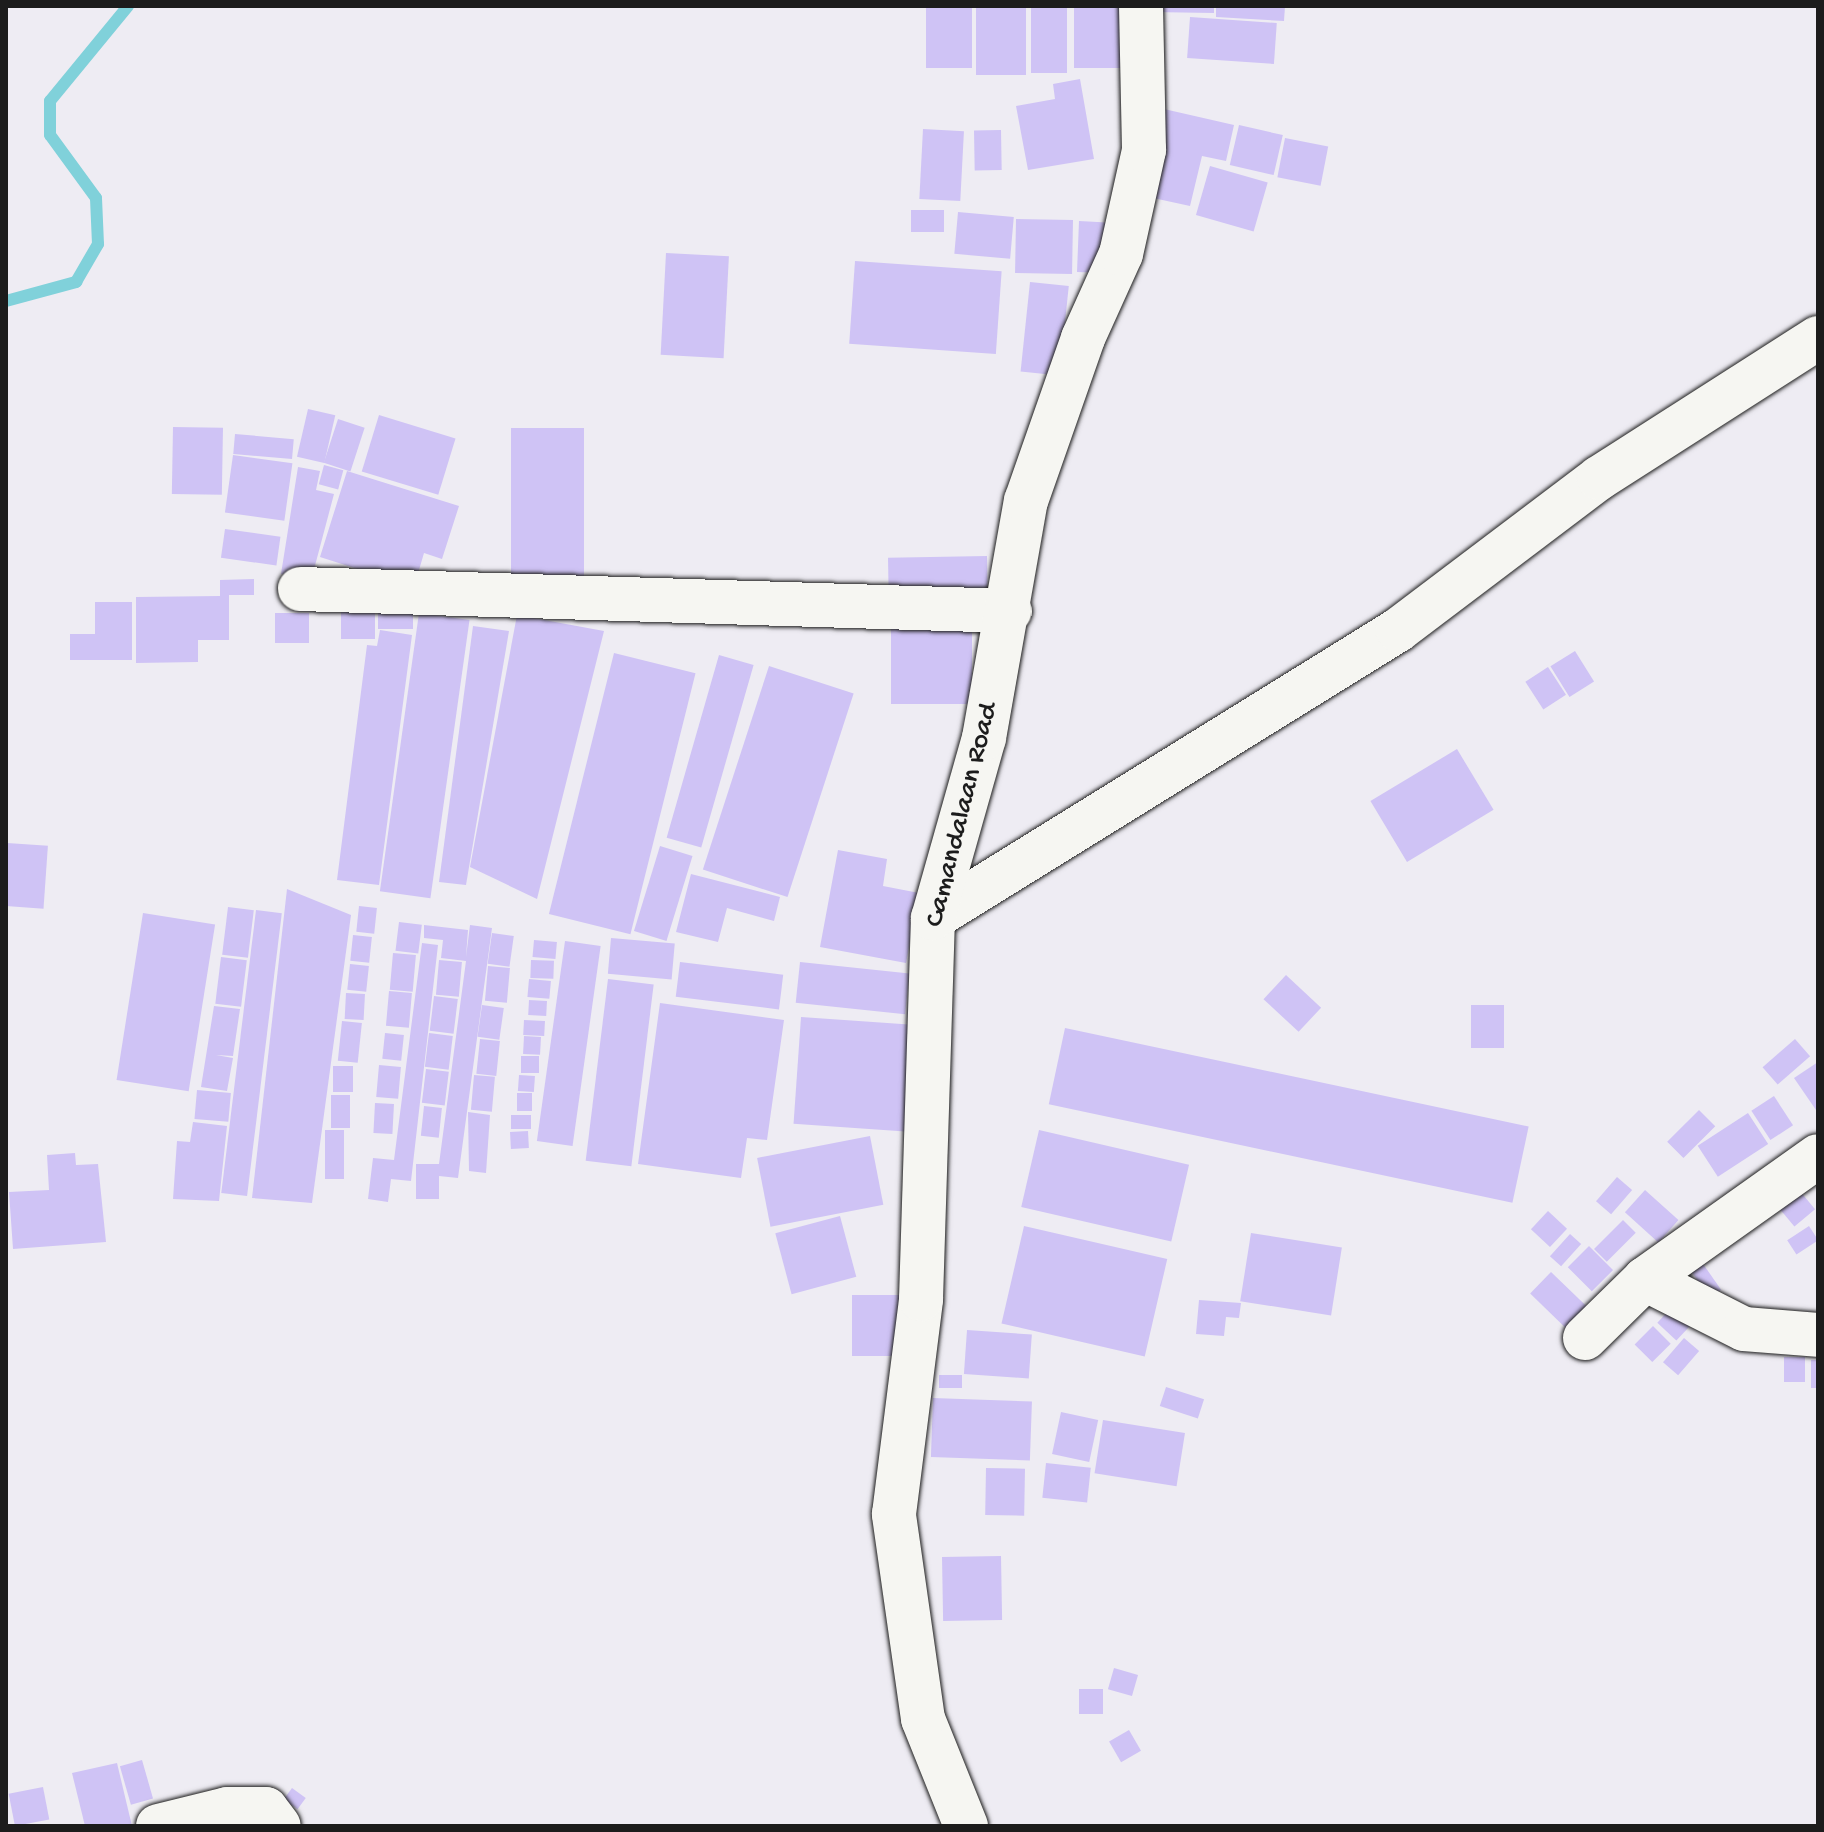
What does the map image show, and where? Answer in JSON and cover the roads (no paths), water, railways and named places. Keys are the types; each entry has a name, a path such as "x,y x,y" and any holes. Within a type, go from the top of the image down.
{"street":[{"name":"Camandalaan Road","path":"966,1826 923,1719 894,1514 921,1299 933,918 984,738 1010,611 1026,501 1083,338 1121,254 1144,150 1141,6"},
{"path":"933,918 1398,630 1599,478 1818,338"},
{"path":"300,589 1010,611"},
{"path":"1585,1338 1645,1279 1818,1156"},
{"path":"1645,1279 1744,1329 1818,1335"},
{"path":"158,1826 227,1809 266,1809 279,1826"}],"waterway":[{"path":"6,301 76,282 98,244 96,198 50,135 50,101 128,6"}]}
